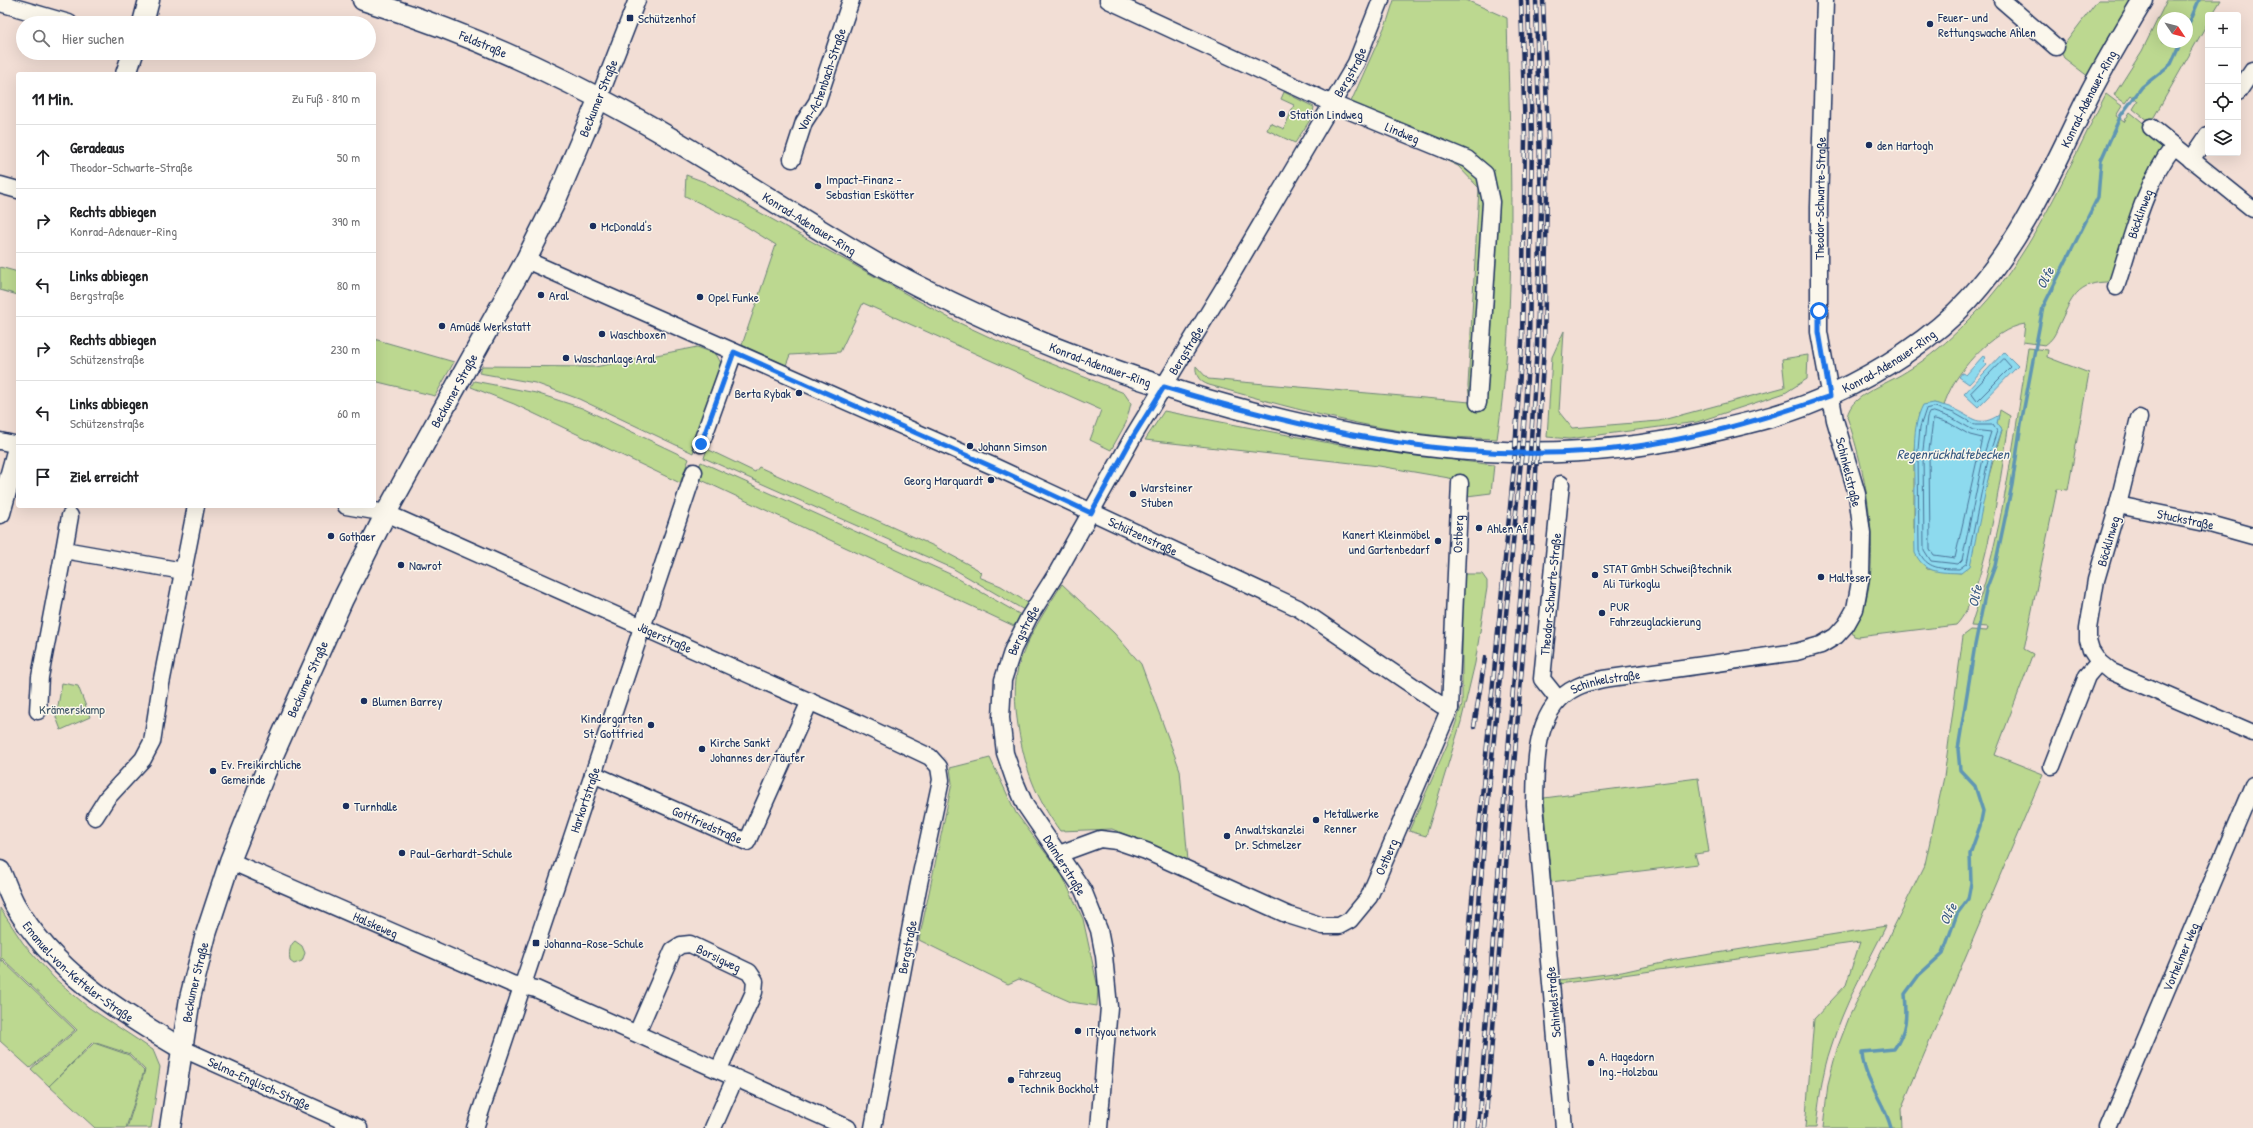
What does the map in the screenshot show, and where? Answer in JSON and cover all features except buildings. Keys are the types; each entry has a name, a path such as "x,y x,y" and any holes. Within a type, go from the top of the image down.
{"main road":[{"path":"145,16 149,0"},
{"name":"Feldstraße","path":"363,0 434,22 476,40 599,98"},
{"name":"Konrad-Adenauer-Ring","path":"599,98 662,133 867,257 966,310 1046,345 1164,387 1235,409 1338,433 1390,442 1490,452 1603,450 1669,441 1775,415 1830,396 1915,346 1944,324 1967,301 1992,272 2014,241 2032,210 2095,84 2143,0"},
{"path":"127,72 131,60"},
{"name":"Beckumer Straße","path":"170,1128 181,1048 190,998 204,942 230,861 265,773 343,599 386,513 526,260 554,204 599,98"},
{"path":"0,513 16,453"},
{"name":"Emanuel-von-Ketteler-Straße","path":"0,872 16,905 37,936 78,980 125,1015 181,1048"}],"street":[{"name":"Beckumer Straße","path":"599,98 637,0"},
{"name":"Von-Achenbach-Straße","path":"792,159 804,122 817,102 851,0"},
{"name":"Lindweg","path":"1108,0 1333,104 1467,160 1485,174 1491,202 1478,403"},
{"name":"Bergstraße","path":"1005,753 1001,698 1007,664 1029,618 1091,513 1134,435 1333,104 1356,63 1381,0"},
{"name":"Theodor-Schwarte-Straße","path":"1825,0 1819,207 1819,332 1830,396"},
{"path":"2002,0 2056,47"},
{"path":"0,3 45,16"},
{"path":"2241,88 2253,70"},
{"path":"2151,128 2253,209"},
{"path":"2191,160 2205,139"},
{"name":"Böcklinweg","path":"2116,287 2150,185 2164,159 2174,146"},
{"path":"0,185 16,189"},
{"name":"Schützenstraße","path":"526,260 995,468 1298,608 1441,705 1450,708"},
{"path":"701,444 734,352"},
{"name":"Schinkelstraße","path":"1564,1128 1535,805 1536,760 1540,737 1546,718 1558,699 1577,687 1604,679 1796,652 1821,645 1836,636 1846,624 1854,609 1861,576 1862,533 1857,494 1830,396"},
{"name":"Böcklinweg","path":"2139,418 2118,505 2096,580 2088,629 2088,640 2091,650 2099,662 2110,671 2253,733"},
{"path":"0,442 16,446"},
{"name":"Harkortstraße","path":"475,1128 694,472"},
{"name":"Ostberg","path":"1059,854 1080,845 1100,839 1117,841 1146,851 1288,915 1323,926 1339,926 1350,920 1369,897 1450,708 1460,483"},
{"name":"Theodor-Schwarte-Straße","path":"1558,699 1542,680 1561,484"},
{"name":"Stuckstraße","path":"2118,505 2210,524 2253,536"},
{"path":"95,817 107,798 143,759 152,742 158,700 196,508"},
{"name":"Jägerstraße","path":"357,508 386,513 642,626 810,701 930,757 939,767"},
{"path":"38,711 40,677 70,516"},
{"path":"64,550 183,571"},
{"path":"2052,766 2087,676 2099,662"},
{"name":"Gottfriedstraße","path":"593,774 747,842 810,701"},
{"name":"Daimlerstraße","path":"1005,753 1025,805 1083,890 1099,930 1104,956 1108,1007 1099,1128"},
{"name":"Bergstraße","path":"873,1128 918,888 941,780 939,767"},
{"name":"Vorhelmer Weg","path":"2108,1128 2253,786"},
{"name":"Halskeweg","path":"230,861 489,974 522,986"},
{"name":"Borsigweg","path":"637,1033 673,950 681,945 690,944 749,972 755,981 754,992 719,1069"},
{"path":"522,986 536,989 719,1069 735,1078 848,1128"},
{"name":"Selma-Englisch-Straße","path":"181,1048 359,1128"},
{"path":"713,1128 735,1078"}],"green space":[{"path":"1394,0 1466,0 1507,18 1511,176 1510,282 1504,387 1497,439 1449,437 1412,433 1324,416 1209,385 1203,382 1196,373 1196,366 1208,379 1470,402 1468,386 1479,188 1458,166 1346,113 1388,19"},
{"path":"2098,0 2133,0 2089,77 2064,58 2060,50"},
{"path":"2167,0 2221,0 2214,12 2205,12 2205,27 2154,117 2148,121 2133,109 2138,101 2131,95 2125,103 2114,95 2142,51 2157,20 2157,48 2193,48 2193,12 2161,12"},
{"path":"1284,92 1314,107 1312,117 1295,143 1267,130 1270,123 1284,129 1294,105 1281,99"},
{"path":"2106,94 2122,106 2116,116 2124,122 2130,112 2146,125 2164,145 2112,282 2100,282 2090,285 2077,293 2067,308 2054,335 2045,345 2023,342 2025,324 2013,327 2000,334 1975,355 1964,368 1948,394 1944,406 1934,403 1919,413 1914,450 1914,528 1927,569 1961,573 2002,430 1997,423 2000,410 2010,416 1992,526 1976,586 1967,610 1956,625 1858,637 1854,636 1852,632 1863,610 1869,584 1872,556 1867,496 1861,467 1847,417 1849,410 1855,402 1863,396 1901,375 1931,355 1959,330 1989,299 2010,272 2045,215"},
{"path":"686,175 705,182 953,320 1015,349 1124,393 1131,403 1126,423 1111,450 1090,440 1101,410 863,303 840,352 790,355 786,365 742,345 776,245 739,222 685,196"},
{"path":"0,267 16,271 16,294 0,290"},
{"path":"1564,331 1559,412 1572,428 1659,421 1785,387 1782,359 1808,355 1807,379 1785,393 1697,422 1569,439 1547,437 1552,357"},
{"path":"376,340 454,362 435,396 376,381"},
{"path":"697,347 716,354 721,363 693,453 579,399 535,383 479,373 482,366 595,367"},
{"path":"2028,348 2048,350 2047,357 2089,373 2068,490 2057,489 2024,649 2033,654 1995,755 2043,774 1901,1109 1902,1128 1823,1128 1828,1084 1837,1049 1850,1015 1925,864 1944,777 1963,636 1971,630 1987,631 1988,627 1971,626 1985,582 1999,524 2010,466"},
{"path":"474,381 536,393 582,408 689,459 680,483 514,404 471,387"},
{"path":"1164,411 1350,447 1494,465 1491,493 1467,496 1468,484 1449,478 1379,466 1145,440"},
{"path":"707,449 755,472 759,467 934,546 977,569 981,573 979,577 1001,586 1028,603 1024,610 952,568 704,458"},
{"path":"701,462 950,574 1021,615 1014,626 695,477"},
{"path":"1464,574 1482,574 1487,581 1487,588 1475,663 1461,722 1426,836 1409,831 1452,734 1462,705 1462,617"},
{"path":"1062,584 1114,633 1141,664 1180,770 1188,861 1112,829 1060,831 1044,807 1035,788 1024,756 1018,725 1015,694 1016,680 1018,668 1026,646 1037,624"},
{"name":"Krämerskamp","path":"62,683 78,686 90,717 61,730 56,717"},
{"path":"990,758 1016,813 1062,875 1083,919 1098,988 1097,1006 1071,1002 1019,979 1008,984 919,940 952,783 950,768"},
{"path":"1698,778 1709,852 1695,854 1698,864 1551,882 1544,798"},
{"path":"0,908 23,943 54,978 88,1007 153,1050 160,1067 151,1128 127,1128 145,1070 130,1054 93,1042 49,1086 31,1069 77,1030 2,958 0,961"},
{"path":"1886,926 1856,986 1836,1031 1823,1077 1816,1128 1805,1128 1814,1019 1846,985 1860,942 1558,984 1559,980 1622,972 1680,959"},
{"path":"295,941 302,946 305,953 302,961 294,964 290,961 290,953 291,947"},
{"path":"2,960 75,1030 30,1068 0,1041 0,963"},
{"path":"94,1043 129,1055 144,1071 126,1128 95,1128 49,1086"}],"water":[{"path":"2004,352 2018,366 1978,407 1964,394"},
{"path":"1983,356 1986,358 1983,361 1987,365 1969,384 1959,377 1962,373 1966,375"},
{"name":"Regenrückhaltebecken","path":"1934,403 1951,408 1972,419 1981,421 1992,419 1999,415 1997,423 2002,430 1993,456 1970,566 1961,573 1940,572 1928,568 1923,565 1915,553 1915,433 1919,414 1923,405"}],"waterway":[{"name":"Olfe","path":"2193,14 2199,0"},
{"name":"Olfe","path":"1891,1128 1884,1109 1866,1073 1862,1052 1894,1049 1904,1029 1906,1009 1905,994 1919,975 1943,953 1957,914 1968,899 1971,883 1970,854 1980,826 1983,811 1975,786 1960,770 1958,749 1975,645 1986,590 1995,566 2012,485 2021,424 2043,307 2098,197 2101,160 2121,115 2142,87 2171,64 2178,48"}],"railway":[{"path":"1454,1128 1472,900 1514,466 1522,342 1525,138 1521,0"},
{"path":"1461,1128 1485,830 1523,440 1529,346 1532,138 1528,0"},
{"path":"1478,1128 1523,564 1537,346 1541,209 1536,0"},
{"path":"1485,1128 1530,566 1544,347 1548,138 1543,0"},
{"path":"1474,727 1485,658"}],"place":[{"name":"Schützenhof","path":"630,18"},
{"name":"Feuer- und Rettungswache Ahlen","path":"1930,24"},
{"name":"Station Lindweg","path":"1282,114"},
{"name":"den Hartogh","path":"1869,145"},
{"name":"Impact-Finanz - Sebastian Eskötter","path":"818,186"},
{"name":"McDonald's","path":"593,226"},
{"name":"Aral","path":"541,295"},
{"name":"Opel Funke","path":"700,297"},
{"name":"Amûdê Werkstatt","path":"442,326"},
{"name":"Waschboxen","path":"602,334"},
{"name":"Waschanlage Aral","path":"566,358"},
{"name":"Berta Rybak","path":"799,393"},
{"name":"Johann Simson","path":"970,446"},
{"name":"Georg Marquardt","path":"991,480"},
{"name":"Warsteiner Stuben","path":"1133,494"},
{"name":"Ahlen Af","path":"1479,528"},
{"name":"Gothaer","path":"331,536"},
{"name":"Kanert Kleinmöbel und Gartenbedarf","path":"1438,541"},
{"name":"Nawrot","path":"401,565"},
{"name":"STAT GmbH Schweißtechnik Ali Türkoglu","path":"1595,575"},
{"name":"Malteser","path":"1821,577"},
{"name":"PUR Fahrzeuglackierung","path":"1602,613"},
{"name":"Blumen Barrey","path":"364,701"},
{"name":"Kindergarten St. Gottfried","path":"651,725"},
{"name":"Kirche Sankt Johannes der Täufer","path":"702,749"},
{"name":"Ev. Freikirchliche Gemeinde","path":"213,771"},
{"name":"Turnhalle","path":"346,806"},
{"name":"Metallwerke Renner","path":"1316,820"},
{"name":"Anwaltskanzlei Dr. Schmelzer","path":"1227,836"},
{"name":"Paul-Gerhardt-Schule","path":"402,853"},
{"name":"Johanna-Rose-Schule","path":"536,943"},
{"name":"IT4you network","path":"1078,1031"},
{"name":"A. Hagedorn Ing.-Holzbau","path":"1591,1063"},
{"name":"Fahrzeug Technik Bockholt","path":"1011,1080"}],"route":[{"path":"701,444 734,352 995,468 1091,513 1134,435 1164,387 1235,409 1303,426 1383,442 1455,450 1490,452 1562,452 1603,450 1638,446 1669,441 1730,427 1783,412 1830,396 1819,332 1819,311"}]}
